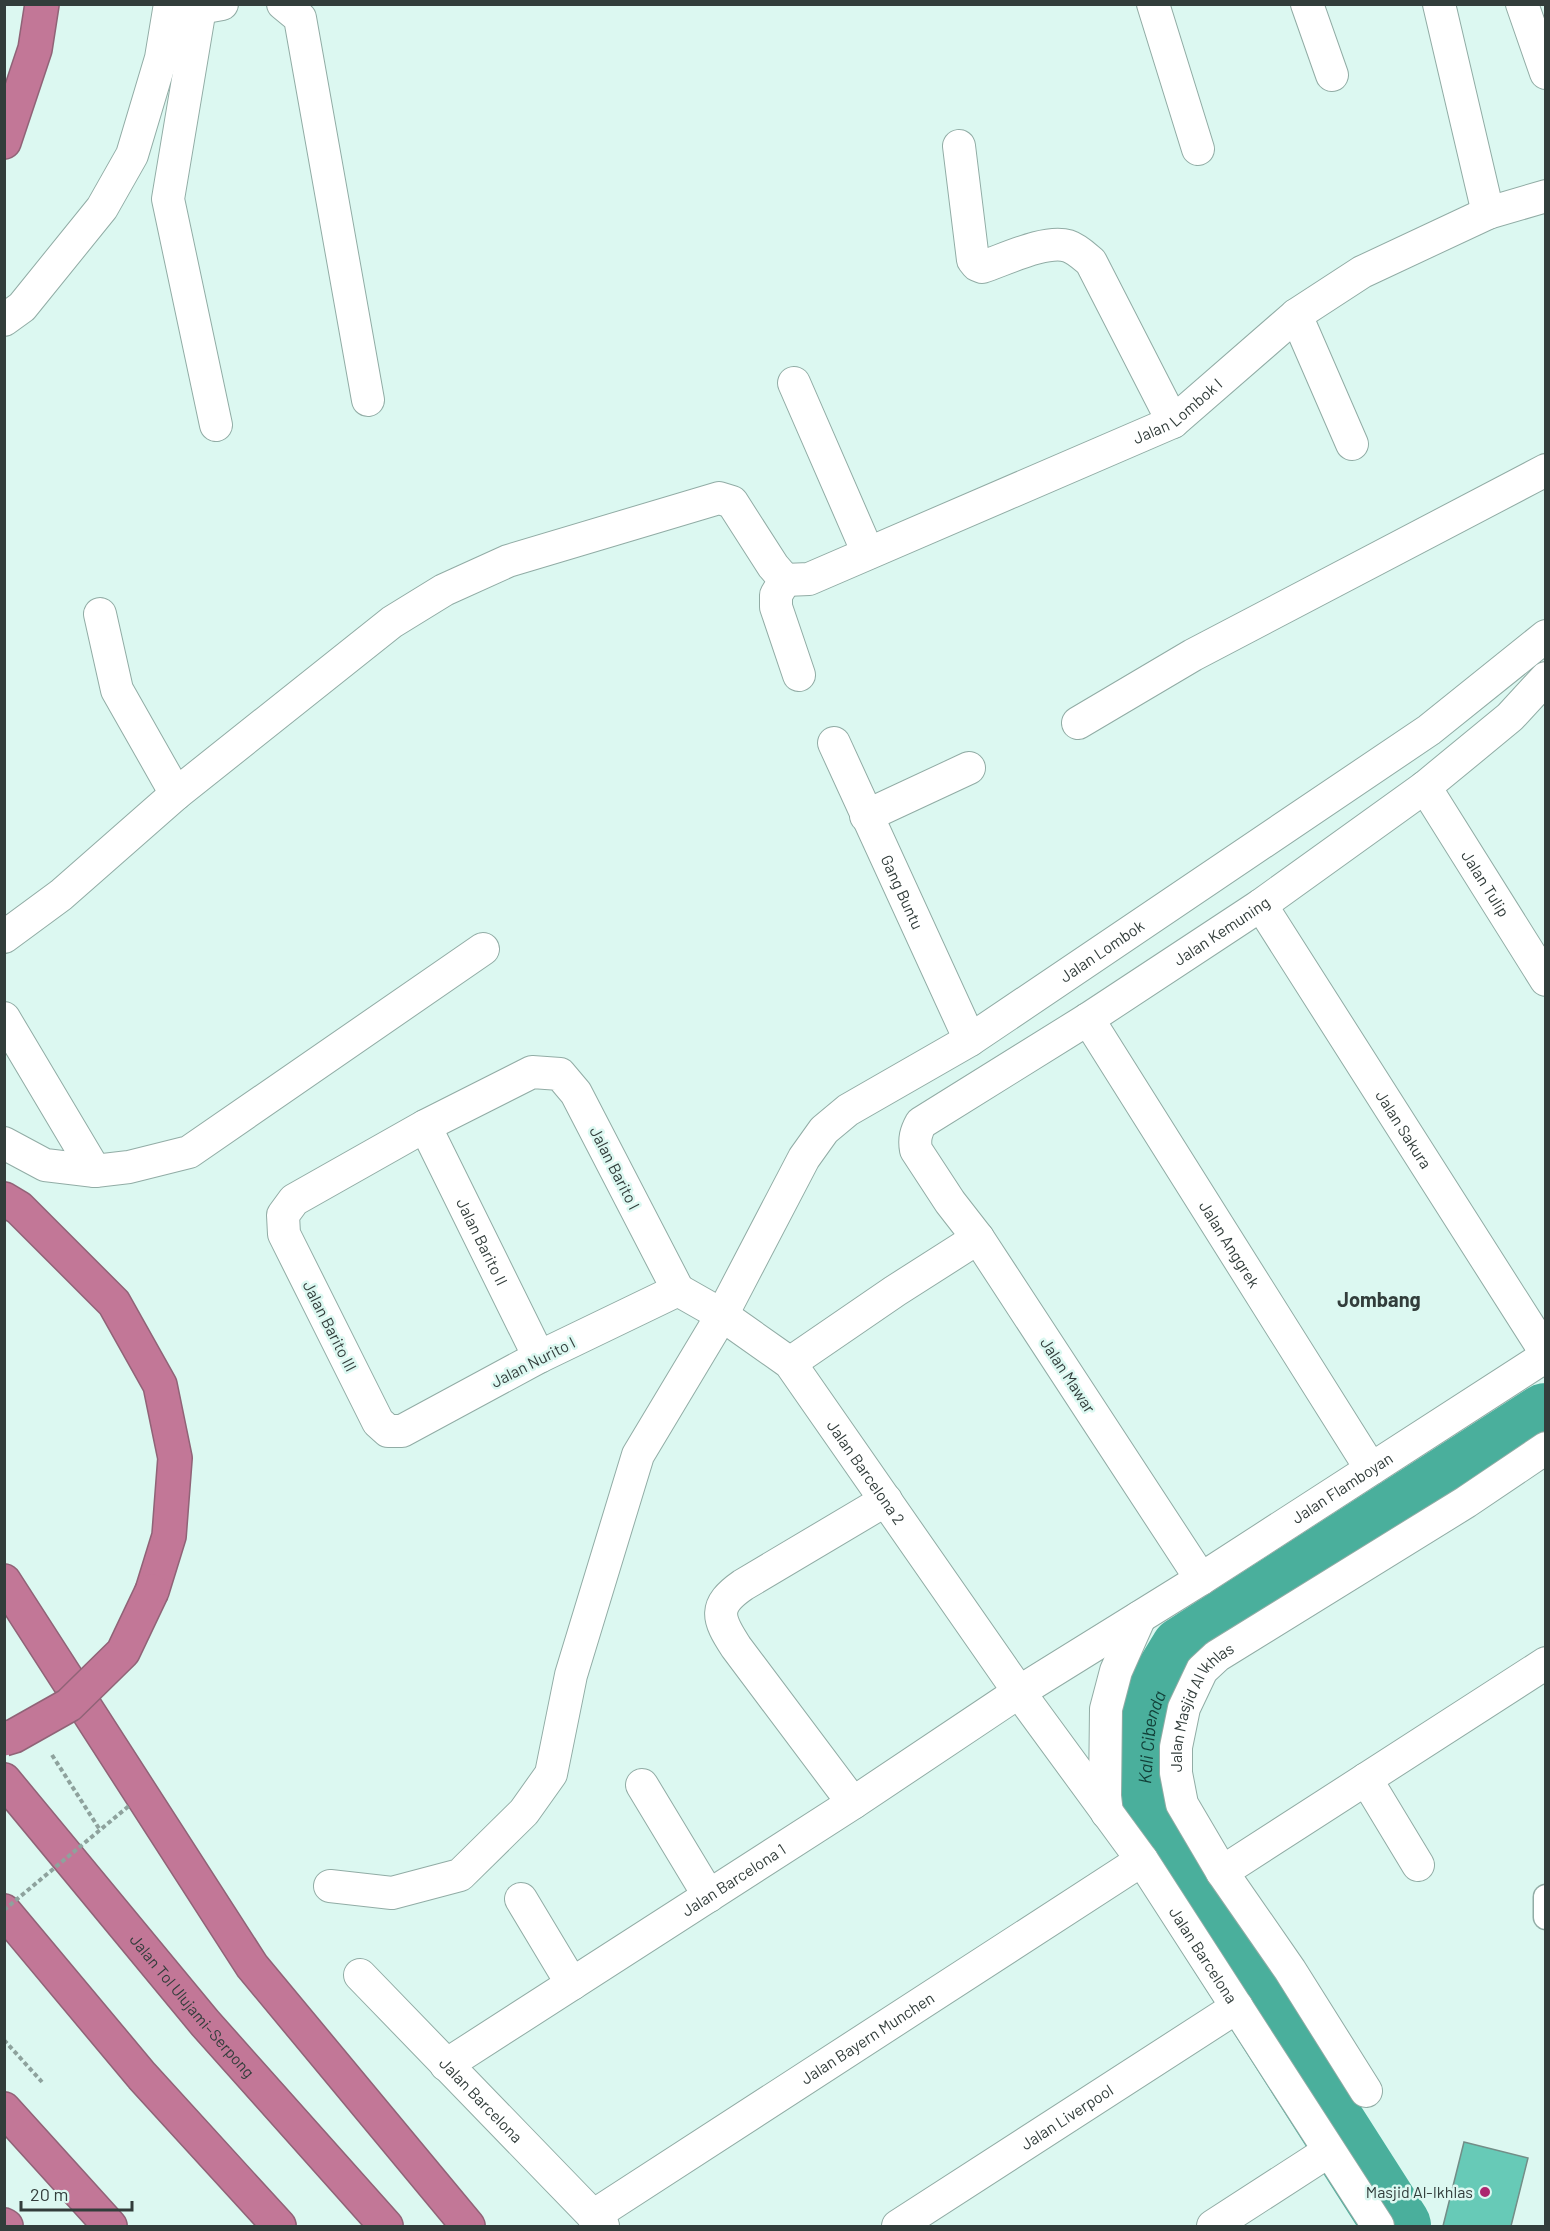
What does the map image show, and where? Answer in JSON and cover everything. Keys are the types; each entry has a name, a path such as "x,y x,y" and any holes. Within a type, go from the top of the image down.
{"highway":[{"path":"4,142 35,49 42,4"},
{"path":"4,1199 19,1208 114,1303 160,1384 175,1458 169,1536 152,1591 123,1652 69,1705 14,1736 4,1739"},
{"path":"4,1581 252,1966 468,2226"},
{"name":"Jalan Tol Ulujami–Serpong","path":"4,1780 205,2023 386,2226"},
{"path":"4,1911 142,2076 279,2226"},
{"path":"4,2109 110,2226"}],"street":[{"path":"4,320 22,307 102,208 132,155 161,58 171,4"},
{"path":"216,425 168,199 200,8 222,4"},
{"path":"283,4 300,18 368,400"},
{"path":"1153,4 1198,149"},
{"path":"1307,4 1332,75"},
{"path":"1439,4 1488,213"},
{"path":"1522,4 1545,73"},
{"path":"959,146 973,260 982,267 1053,244 1068,246 1079,252 1091,262 1173,422"},
{"name":"Jalan Lombok I","path":"785,580 809,579 1173,422 1296,315 1362,272 1488,213 1545,195"},
{"path":"1296,315 1352,444"},
{"path":"794,383 868,553"},
{"path":"1078,723 1192,655 1545,470"},
{"path":"4,937 61,895 176,794 392,622 444,590 508,561 719,498 732,502 773,566 785,580 776,595 776,607 799,675"},
{"path":"100,614 117,690 176,794"},
{"name":"Jalan Lombok","path":"330,1886 392,1893 460,1875 524,1812 551,1774 571,1675 638,1455 722,1315 804,1158 824,1130 848,1110 970,1040 1429,730 1545,636"},
{"name":"Jalan Kemuning","path":"932,1173 916,1150 914,1140 921,1122 1088,1019 1261,905 1425,787 1509,717 1545,678"},
{"name":"Gang Buntu","path":"834,743 970,1040"},
{"path":"866,816 969,768"},
{"name":"Jalan Tulip","path":"1425,787 1545,980"},
{"name":"Jalan Sakura","path":"1261,905 1545,1355"},
{"path":"4,1143 45,1164 95,1171 129,1167 189,1152 483,949"},
{"path":"4,1018 95,1171"},
{"name":"Jalan Anggrek","path":"1088,1019 1371,1469"},
{"name":"Jalan Barito I","path":"425,1126 532,1072 560,1074 576,1093 678,1290"},
{"name":"Jalan Barito III","path":"388,1431 378,1422 284,1234 283,1215 294,1200 425,1126"},
{"name":"Jalan Barito II","path":"425,1126 539,1357"},
{"name":"Jalan Mawar","path":"932,1173 950,1202 978,1238 1201,1579"},
{"path":"790,1363 895,1291 978,1238"},
{"name":"Jalan Barcelona 2","path":"678,1290 722,1315 790,1363 1019,1692"},
{"name":"Jalan Nurito I","path":"388,1431 402,1431 539,1357 678,1290"},
{"name":"Jalan Flamboyan","path":"1019,1692 1201,1579 1545,1355"},
{"name":"Jalan Masjid Al Ikhlas","path":"1366,2091 1290,1970 1222,1872 1182,1804 1176,1773 1176,1747 1184,1708 1202,1670 1217,1656 1466,1502 1545,1448"},
{"path":"853,1803 736,1647 724,1628 722,1610 728,1595 886,1500"},
{"path":"1107,1813 1105,1796 1106,1710 1116,1671 1140,1617"},
{"path":"1222,1872 1545,1663"},
{"name":"Jalan Barcelona 1","path":"446,2065 853,1803 1019,1692"},
{"name":"Jalan Barcelona","path":"1019,1692 1142,1860 1378,2226"},
{"path":"1366,1779 1418,1865"},
{"path":"642,1785 709,1896"},
{"name":"Jalan Bayern Munchen","path":"598,2221 1142,1860"},
{"path":"1545,1898 1545,1917"},
{"path":"521,1899 572,1984"},
{"name":"Jalan Barcelona","path":"360,1975 598,2221"},
{"name":"Jalan Liverpool","path":"898,2226 1237,2007"},
{"path":"1213,2226 1329,2151"}],"path":[{"path":"49,1749 100,1830"},
{"path":"4,1911 130,1805"},
{"path":"4,2040 42,2082"}],"building":[{"name":"Masjid Al-Ikhlas","path":"1464,2142 1528,2158 1511,2226 1443,2226"}],"waterway":[{"name":"Kali Cibenda","path":"1397,2226 1157,1850 1144,1795 1150,1720 1164,1683 1184,1650 1546,1417"}],"place":[{"name":"Masjid Al-Ikhlas","path":"1485,2192"}],"district":[{"name":"Jombang","path":"1379,1300"}]}
